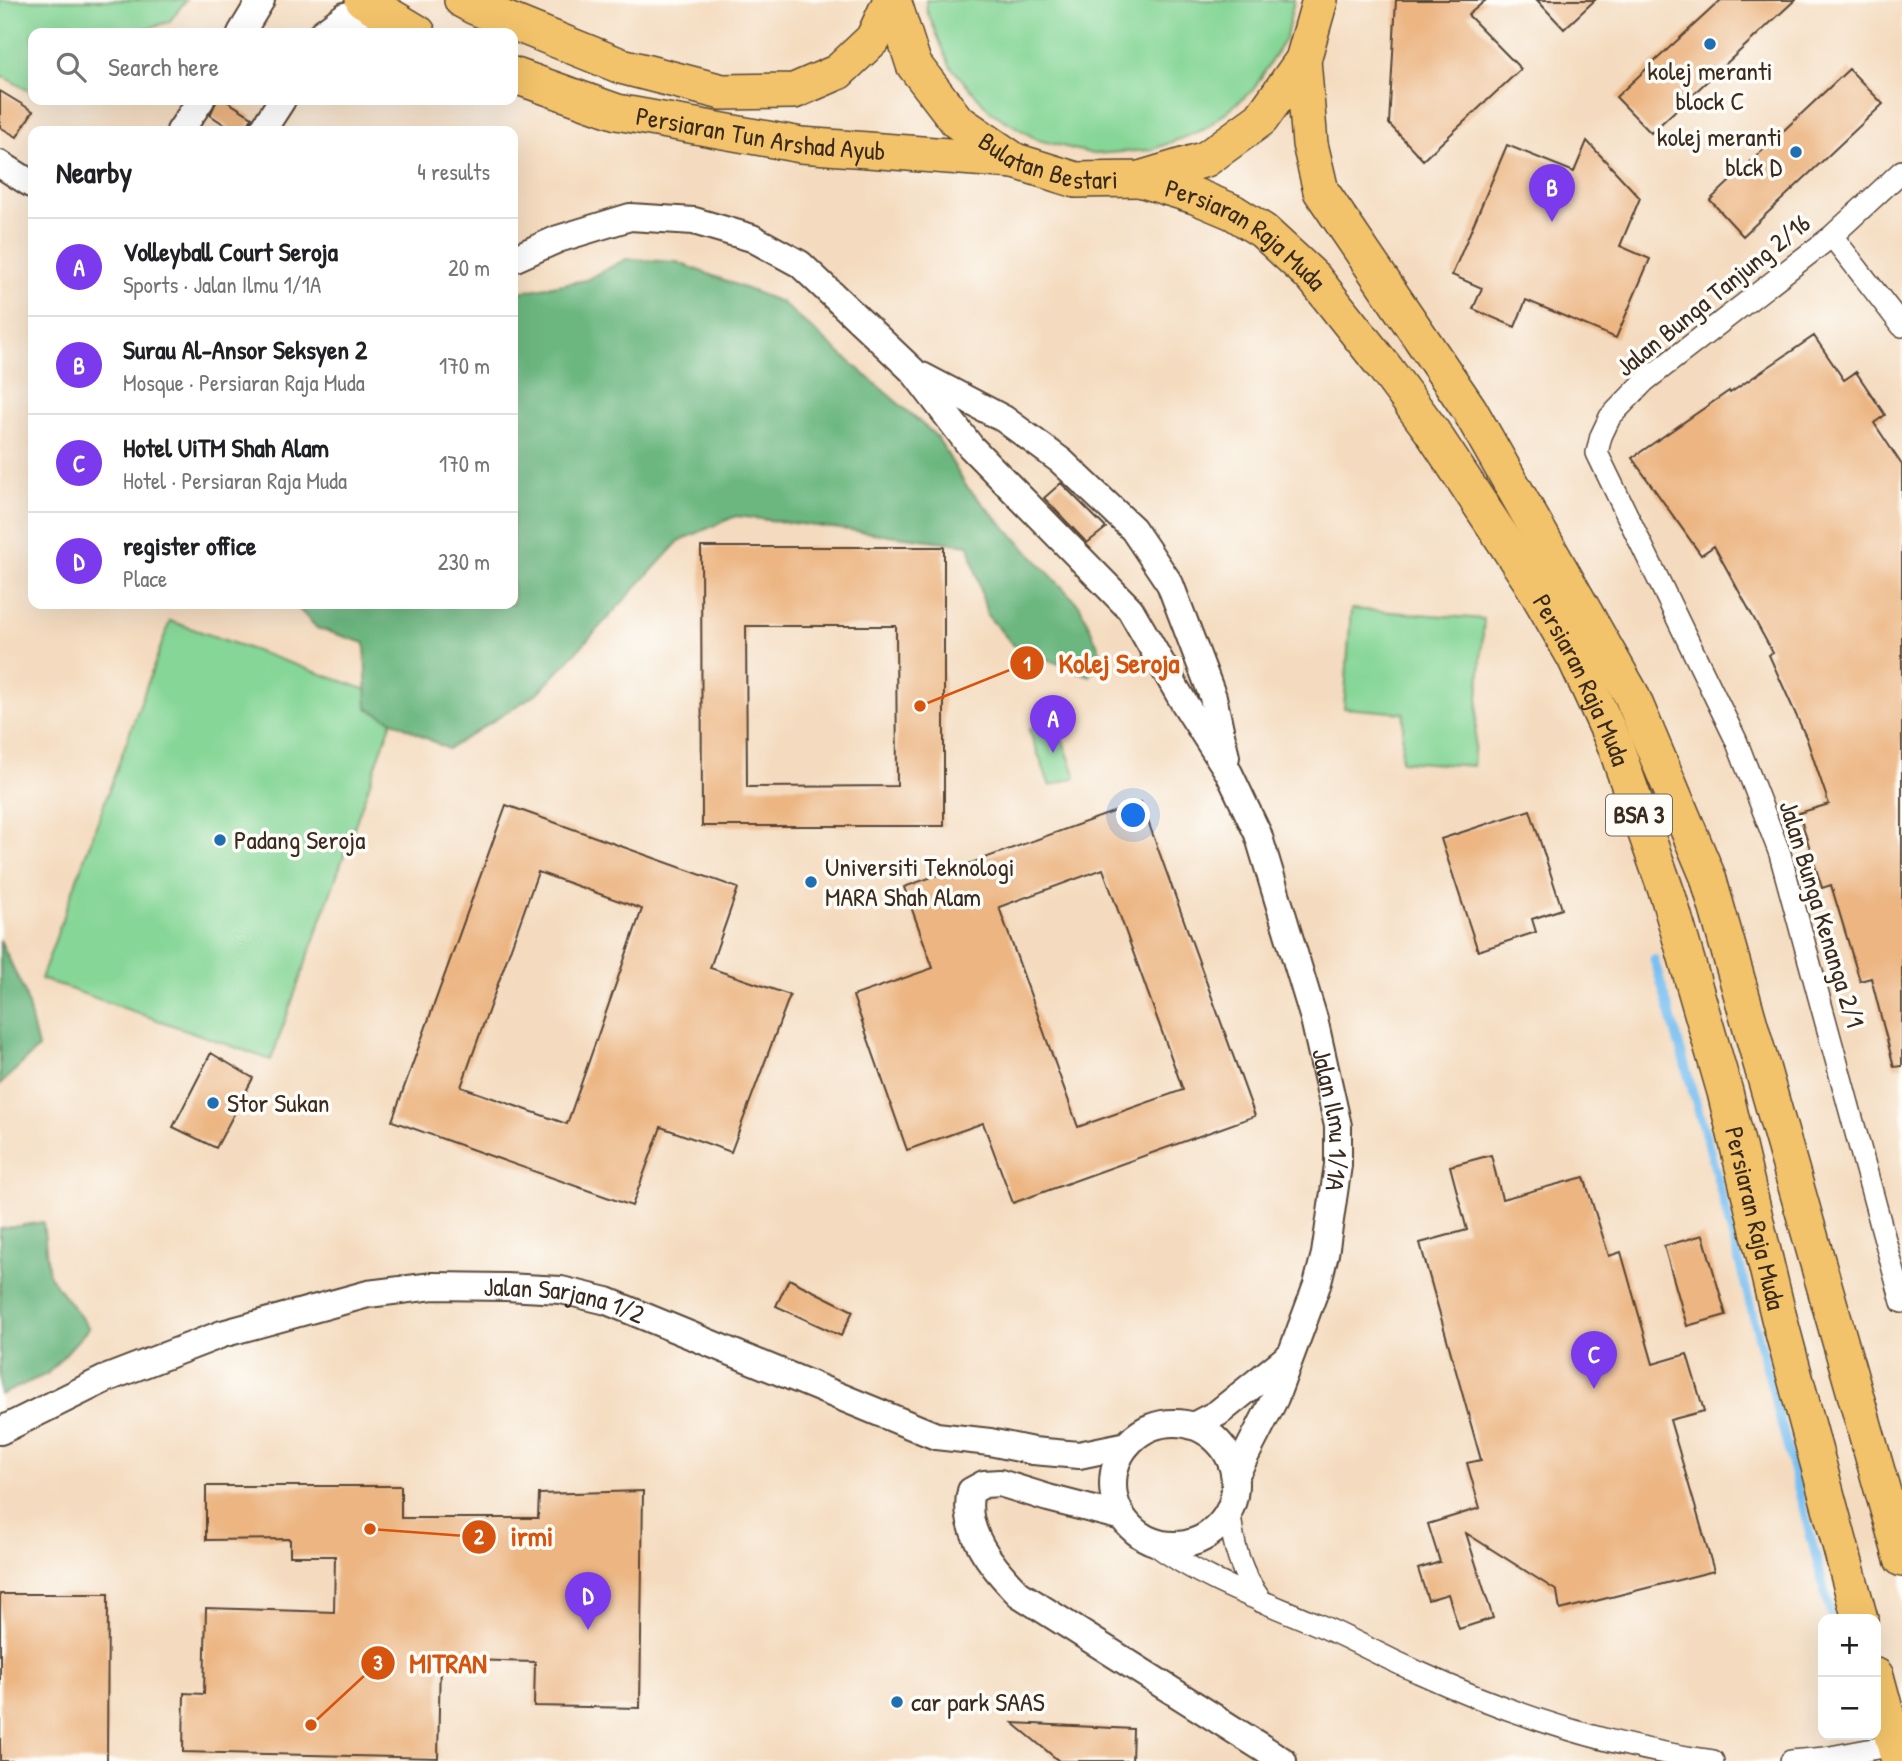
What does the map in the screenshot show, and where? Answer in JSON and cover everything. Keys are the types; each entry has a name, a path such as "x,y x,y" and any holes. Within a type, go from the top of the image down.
{"main road":[{"name":"Persiaran Tun Arshad Ayub","path":"462,0 621,66 722,92 794,91 838,72 873,39 892,0"},
{"name":"Bulatan Bestari","path":"892,0 914,65 957,121 1016,162 1076,180 1140,179 1206,159 1261,119 1303,60 1320,0"},
{"path":"370,5 409,28"},
{"name":"Persiaran Raja Muda","path":"1303,60 1310,144 1321,191 1469,410 1625,682 1659,755 1699,854 1723,921 1902,1559"},
{"name":"Persiaran Tun Arshad Ayub","path":"518,77 617,112 801,145 1016,162"},
{"name":"Persiaran Raja Muda","path":"1140,179 1195,195 1233,212 1263,231 1314,278 1431,430 1530,580 1575,658 1615,745 1670,899 1725,1092 1779,1318 1859,1614"},
{"path":"1876,1677 1896,1753"}],"street":[{"path":"244,28 261,0"},
{"path":"329,28 345,16 370,5"},
{"path":"183,126 198,105"},
{"path":"265,126 279,105"},
{"path":"0,164 28,182"},
{"name":"Jalan Bunga Tanjung 2/16","path":"1610,480 1597,453 1610,417 1646,381 1832,236 1902,171"},
{"path":"518,258 558,239 631,217 694,221 752,238 800,264 913,371 971,447 1129,609 1229,773"},
{"path":"1832,236 1902,326"},
{"path":"913,371 1004,419 1060,461 1133,528 1170,584 1213,697 1229,773"},
{"name":"Jalan Bunga Kenanga 2/1","path":"1610,480 1736,740 1780,854 1902,1302"},
{"name":"Jalan Ilmu 1/1A","path":"1229,773 1258,834 1314,1019 1338,1126 1338,1165 1325,1254 1309,1307 1275,1398 1235,1476"},
{"name":"Jalan Sarjana 1/2","path":"0,1432 105,1379 222,1334 368,1294 433,1286 561,1290 607,1301 936,1436 1079,1455 1127,1445"},
{"path":"1193,1426 1218,1413 1291,1355"},
{"path":"1150,1541 1165,1545 1196,1541 1210,1534 1222,1523 1230,1510 1235,1493 1235,1476 1225,1451 1216,1441 1193,1426 1175,1423 1157,1425 1146,1430 1119,1455 1112,1480 1113,1493 1129,1527 1174,1559 1263,1604 1322,1626 1420,1673 1521,1714 1590,1737 1675,1756 1713,1761"},
{"path":"1122,1517 1048,1499 1000,1483 984,1484 971,1492 968,1506 978,1542 1019,1594 1283,1761"},
{"path":"1230,1510 1231,1530 1242,1569 1263,1604"},
{"path":"1791,1761 1896,1753"}],"green space":[{"path":"0,0 186,0 169,22 147,28 28,28 28,90 0,75"},
{"path":"926,0 1294,0 1286,37 1253,90 1205,129 1151,150 1093,154 1038,140 991,112 950,66 927,11"},
{"path":"626,259 677,262 781,302 937,437 966,486 1080,606 1101,653 1090,676 1015,647 987,615 969,545 736,516 679,541 539,692 448,749 367,708 365,643 317,628 299,609 518,609 518,292 586,280"},
{"path":"1351,609 1484,619 1473,766 1401,761 1404,713 1344,708"},
{"name":"Padang Seroja","path":"170,621 399,701 271,1060 41,979"},
{"path":"1055,719 1076,777 1050,786 1029,729"},
{"path":"0,940 25,993 38,1048 0,1085"},
{"path":"43,1222 49,1276 89,1328 47,1374 0,1395 0,1229"}],"building":[{"path":"1396,0 1486,0 1468,15 1521,69 1423,160 1389,124"},
{"path":"1537,0 1595,0 1564,29"},
{"name":"kolej meranti block C","path":"1721,0 1795,0 1651,133 1616,97"},
{"name":"kolej meranti blck D","path":"1849,69 1883,104 1743,236 1710,200"},
{"path":"0,91 33,111 17,137 0,127"},
{"path":"215,105 233,105 252,117 248,126 226,126 210,115"},
{"path":"1587,141 1640,198 1620,246 1650,259 1616,338 1526,300 1515,327 1473,309 1482,288 1452,275 1507,145 1574,172"},
{"path":"1814,336 1844,380 1856,372 1885,415 1874,423 1902,465 1902,1066 1894,1067 1871,978 1860,981 1831,885 1822,888 1799,813 1829,804 1806,737 1769,655 1773,653 1714,546 1701,555 1632,458"},
{"path":"1061,483 1106,528 1087,543 1044,498"},
{"path":"701,547 944,547 944,826 702,826","holes":["746,626 896,626 897,786 747,787"]},
{"path":"1141,802 1255,1116 1013,1203 983,1123 907,1150 853,996 933,968 904,887","holes":["1103,869 1183,1090 1078,1127 999,907"]},
{"path":"506,805 738,888 710,968 790,995 731,1152 661,1127 632,1206 392,1121","holes":["538,872 642,909 567,1124 461,1087"]},
{"path":"1530,810 1562,909 1532,919 1536,932 1478,951 1441,839"},
{"name":"Stor Sukan","path":"211,1053 253,1078 216,1148 173,1127"},
{"path":"1491,1155 1502,1199 1584,1177 1609,1256 1621,1252 1653,1364 1687,1354 1704,1411 1670,1420 1714,1571 1560,1610 1557,1591 1466,1533 1493,1618 1459,1629 1448,1594 1428,1600 1418,1569 1440,1562 1428,1524 1480,1508 1467,1463 1481,1460 1420,1243 1467,1230 1450,1166"},
{"path":"1703,1235 1726,1315 1687,1326 1664,1246"},
{"path":"789,1279 853,1311 841,1336 776,1306"},
{"path":"206,1486 401,1486 401,1518 538,1518 539,1494 643,1491 640,1708 534,1706 535,1662 440,1659 438,1758 183,1752 184,1693 204,1694 206,1608 334,1612 335,1556 290,1556 290,1539 206,1540"},
{"path":"0,1594 108,1594 107,1761 0,1761"},
{"path":"1013,1723 1133,1729 1132,1761 1059,1761"}],"waterway":[{"path":"1654,959 1711,1154 1831,1614"}],"place":[{"name":"kolej meranti block C","path":"1710,44"},
{"name":"kolej meranti blck D","path":"1796,152"},
{"name":"Surau Al-Ansor Seksyen 2","path":"1552,222"},
{"name":"Kolej Seroja","path":"920,706"},
{"name":"Volleyball Court Seroja","path":"1053,753"},
{"name":"Padang Seroja","path":"220,840"},
{"name":"Universiti Teknologi MARA Shah Alam","path":"811,882"},
{"name":"Stor Sukan","path":"213,1103"},
{"name":"Hotel UiTM Shah Alam","path":"1594,1389"},
{"name":"irmi","path":"370,1529"},
{"name":"register office","path":"588,1630"},
{"name":"car park SAAS","path":"897,1702"},
{"name":"MITRAN","path":"311,1725"}]}
